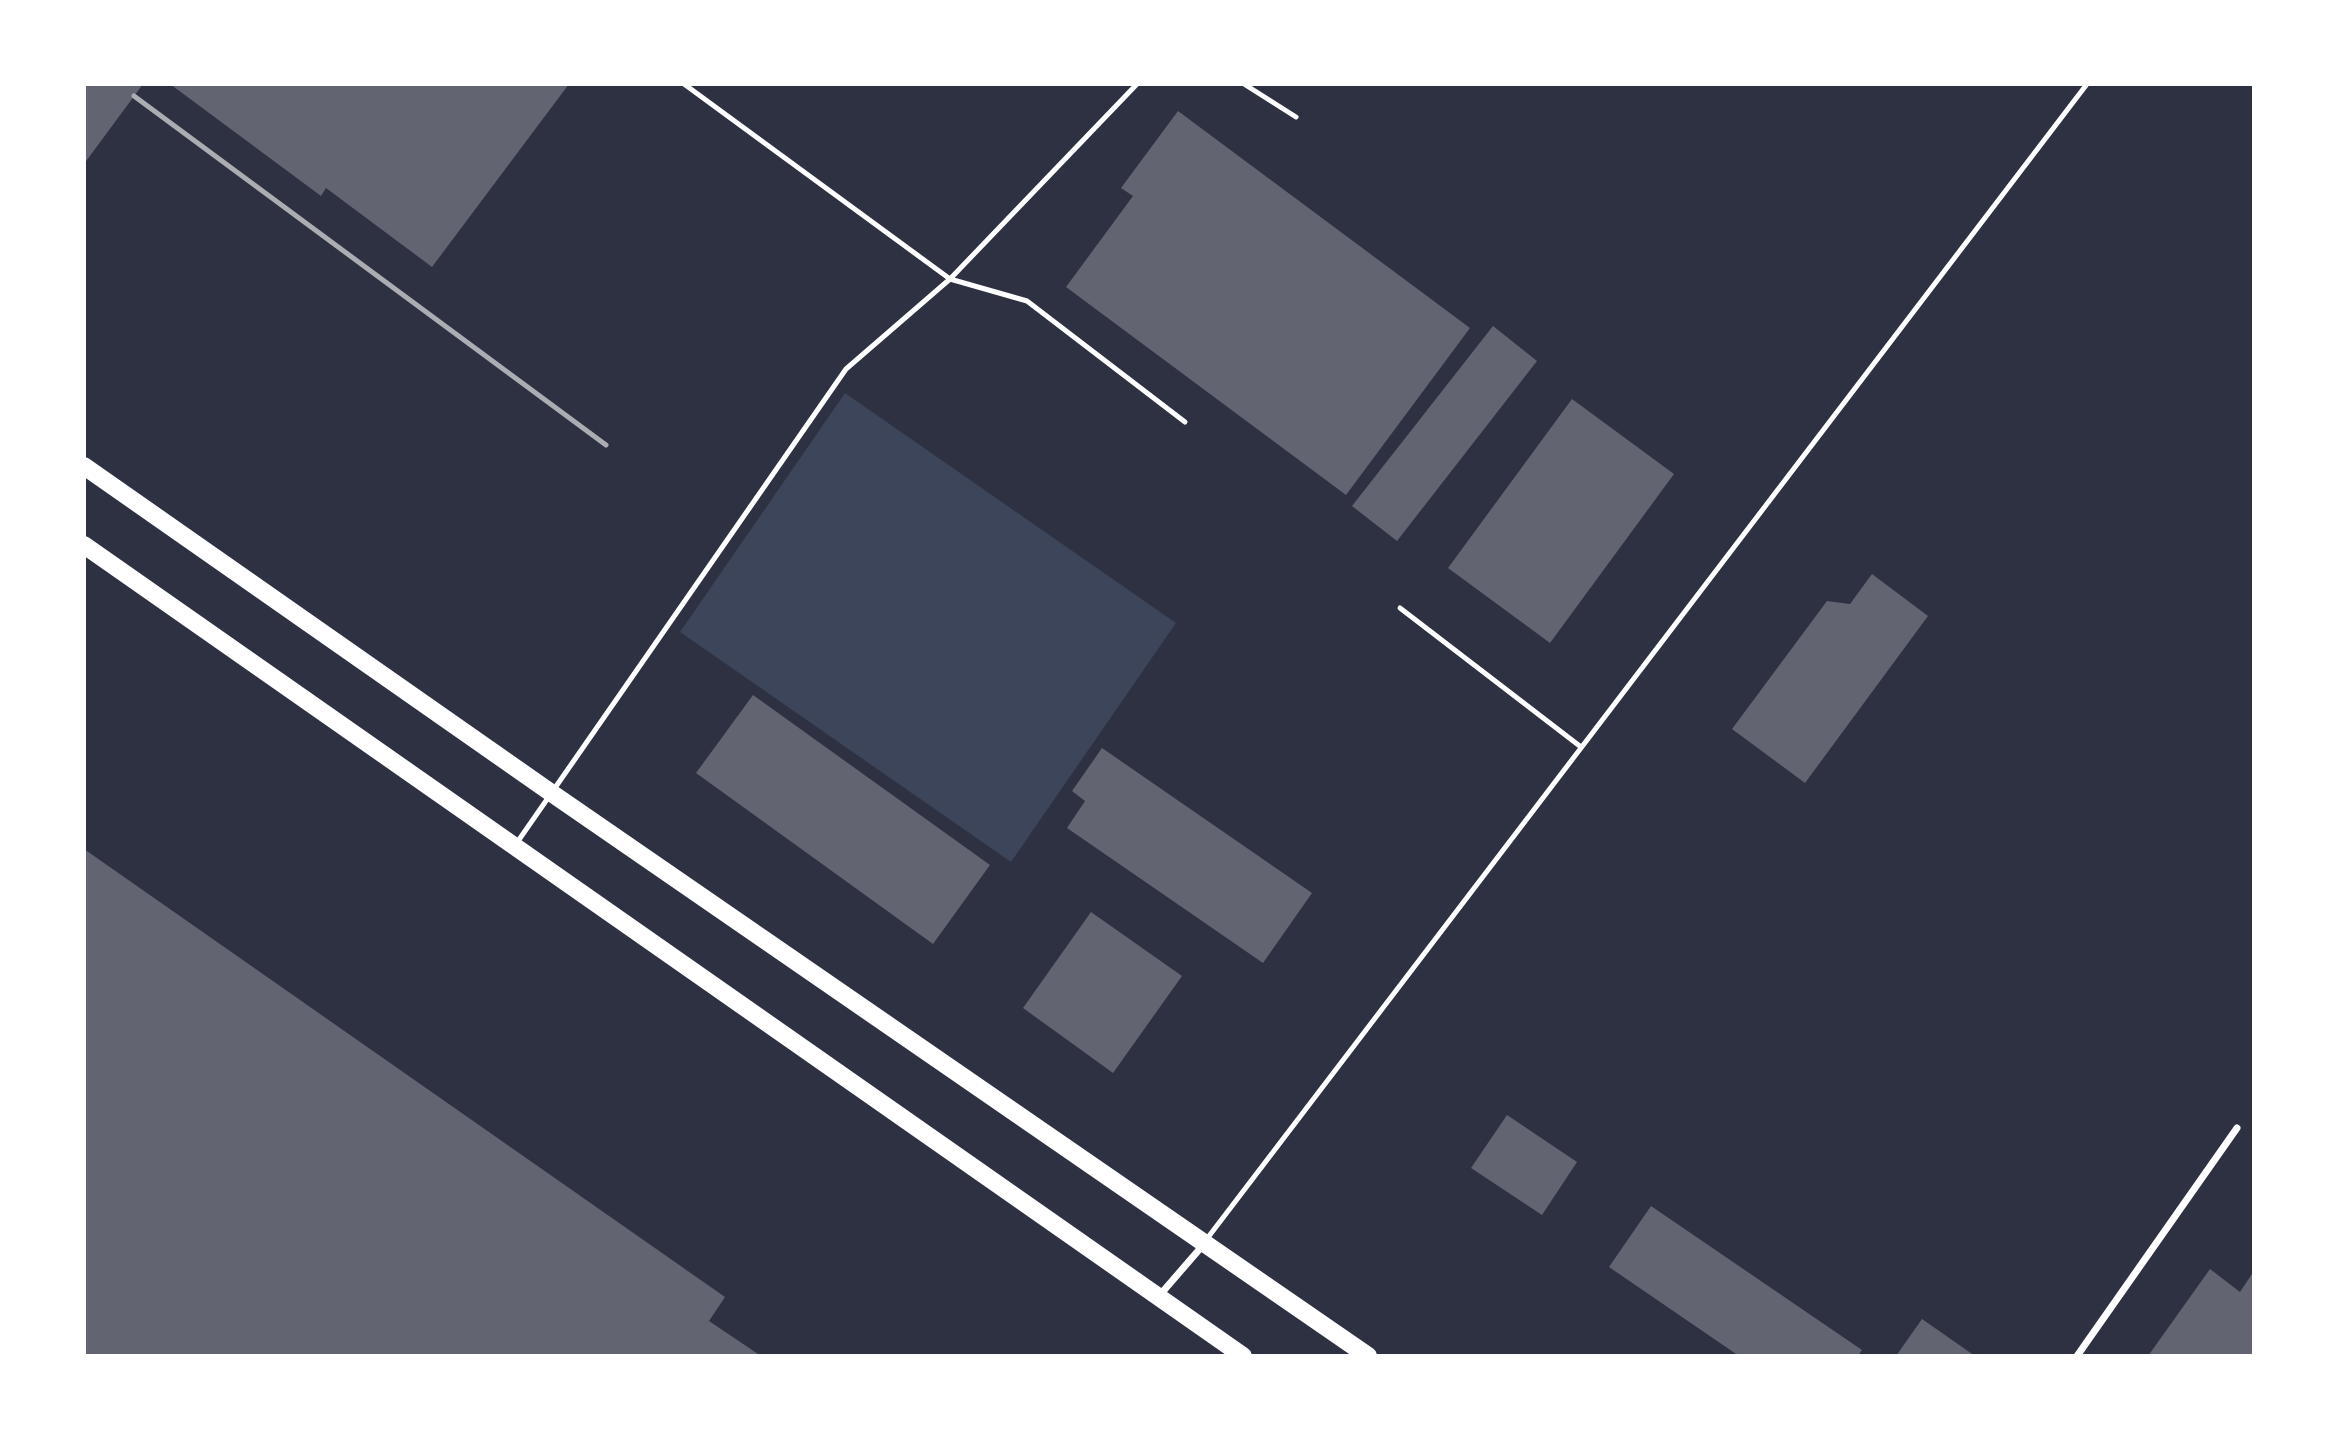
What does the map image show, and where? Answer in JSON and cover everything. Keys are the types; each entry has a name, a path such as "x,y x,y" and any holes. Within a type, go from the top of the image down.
{"main road":[{"path":"84,466 550,792 1368,1356"},
{"path":"84,545 1243,1356"}],"street":[{"path":"2077,1356 2238,1128"},
{"path":"1158,1297 1204,1243"}],"lane":[{"path":"514,846 846,369 950,279 1137,84"},
{"path":"1244,84 1296,117"},
{"path":"1204,1243 2087,84"},
{"path":"686,85 950,279 1027,301 1185,422"},
{"path":"1400,608 1581,747"}],"shaded area":[{"path":"845,393 1176,623 1011,862 680,632"}],"building":[{"path":"84,84 143,84 84,164"},
{"path":"170,84 569,84 432,267 326,188 321,196"},
{"path":"1178,111 1470,328 1346,495 1066,287 1133,196 1121,188"},
{"path":"1493,326 1537,361 1397,541 1352,506"},
{"path":"1572,399 1674,474 1550,643 1448,568"},
{"path":"1872,574 1928,616 1805,783 1732,729 1827,601 1850,604"},
{"path":"753,695 990,865 933,944 696,773"},
{"path":"1102,748 1312,893 1263,963 1067,828 1085,801 1072,791"},
{"path":"84,849 725,1297 709,1321 761,1356 84,1356"},
{"path":"1091,912 1182,976 1113,1073 1023,1008"},
{"path":"1507,1115 1577,1162 1542,1215 1471,1168"},
{"path":"1651,1206 1862,1350 1858,1356 1739,1356 1609,1267"},
{"path":"2210,1269 2240,1292 2254,1271 2254,1356 2148,1356"},
{"path":"1922,1319 1975,1356 1896,1356"}],"railway":[{"path":"134,96 606,445"}]}
